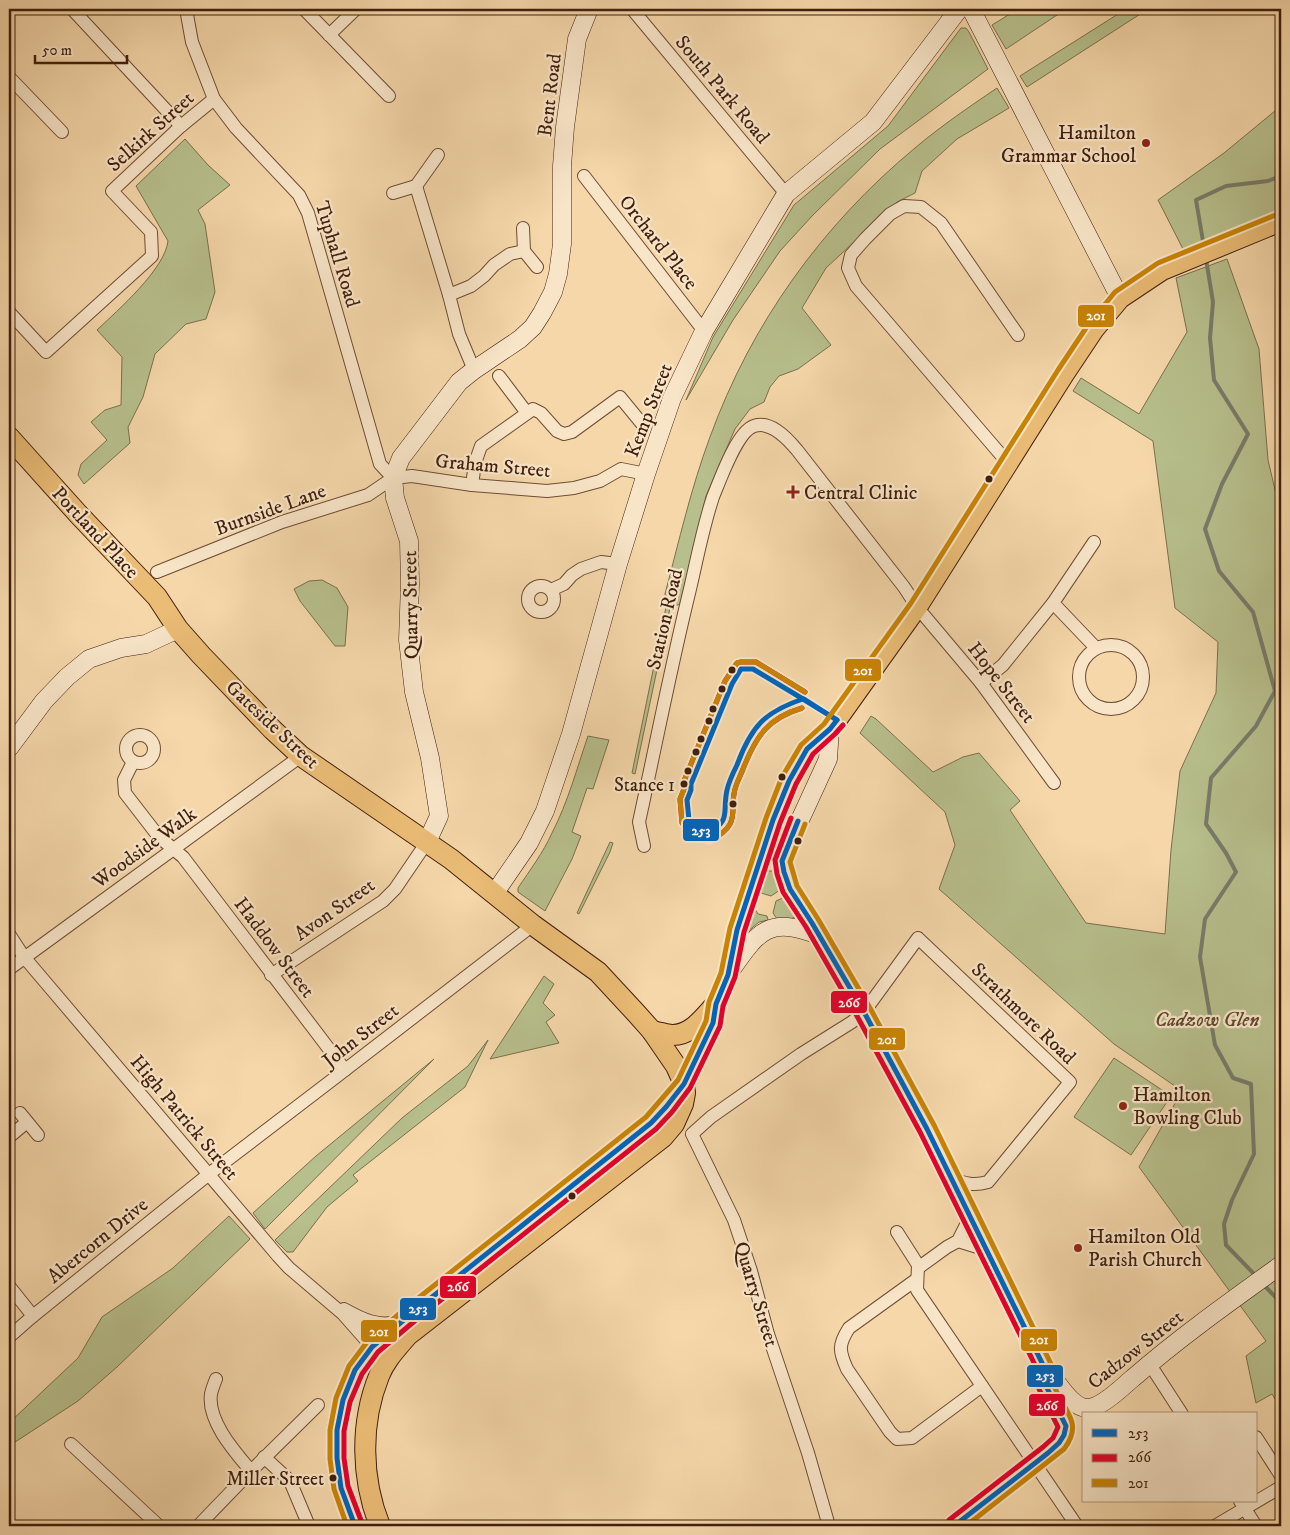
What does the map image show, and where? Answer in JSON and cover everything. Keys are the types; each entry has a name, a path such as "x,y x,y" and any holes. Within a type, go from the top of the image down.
{"main road":[{"path":"354,1526 341,1488 336,1458 337,1430 343,1400 355,1370 372,1347 405,1319 631,1140 666,1107 684,1084 713,1023 716,1004 728,975 737,930 789,781 807,749 830,729 917,607 1094,329 1120,298 1162,270 1281,221"},
{"name":"Portland Place","path":"9,438 157,597 178,629"},
{"name":"Gateside Street","path":"178,629 248,704 301,756 427,842"},
{"path":"380,1526 370,1494 365,1464 366,1436 373,1395 386,1362 408,1335 663,1137 674,1124 683,1104 685,1093 684,1084 676,1066 652,1031 598,972 535,926 427,842"},
{"path":"615,991 660,1058 670,1078 670,1092 666,1107"},
{"path":"652,1031 674,1035 687,1031 700,1022 716,1004"},
{"path":"372,1347 386,1362"}],"street":[{"path":"72,9 181,126"},
{"name":"Tuphall Road","path":"186,9 192,42 214,99 236,128 299,195 305,207 380,464 393,478"},
{"path":"304,9 389,96"},
{"path":"329,35 356,9"},
{"name":"Bent Road","path":"474,370 520,339 542,313 553,292 558,274 562,244 562,189 566,126 576,48 589,9"},
{"name":"South Park Road","path":"632,9 786,194"},
{"name":"Kemp Street","path":"494,894 529,843 545,811 571,734 618,564 646,474 672,398 704,331 786,194 873,122 959,9"},
{"path":"971,9 1120,298"},
{"path":"9,77 62,132"},
{"name":"Selkirk Street","path":"9,312 46,352 152,256 151,232 112,191 181,126 214,99"},
{"path":"393,193 416,186 438,155"},
{"name":"Orchard Place","path":"584,176 704,331"},
{"path":"393,478 401,458 424,427 459,382 474,370 459,334 450,295 416,186"},
{"path":"1008,463 856,286 848,268 851,255 865,238 890,214 904,206 921,207 941,223 1018,335"},
{"path":"524,228 524,251 537,267"},
{"path":"450,295 471,286 494,265 510,254 524,251"},
{"path":"499,376 526,413"},
{"path":"472,485 475,463 481,446 533,409 541,413 557,432 564,434 572,432 620,397 642,425"},
{"name":"Station Road","path":"644,846 639,822 685,610 713,498 738,441 753,427 760,425 768,427"},
{"name":"Hope Street","path":"768,427 780,432 798,450 904,587 917,607 980,683 1054,783"},
{"name":"Graham Street","path":"393,478 412,476 472,485 547,491 574,488 600,481 621,469 646,474"},
{"name":"Burnside Lane","path":"157,572 282,522 368,495 393,478"},
{"name":"Quarry Street","path":"393,478 395,498 409,541 408,640 414,692 430,758 439,816 427,842"},
{"path":"980,683 1003,665 1053,603 1094,542"},
{"path":"551,590 564,584 581,569 601,562 618,564"},
{"path":"1053,603 1096,648"},
{"path":"9,748 44,701 89,659 121,648 146,644 178,629"},
{"path":"1107,645 1118,646 1128,650 1142,668 1143,679 1140,690 1134,699 1125,706 1115,709 1093,704 1085,696 1080,686 1081,664 1087,655 1096,648 1107,645"},
{"path":"830,729 828,759 799,819 782,861 784,872 790,889 864,1012 971,1215 1045,1369 1046,1386 1066,1426 1064,1435 1059,1443 954,1526"},
{"name":"Woodside Walk","path":"9,969 301,756"},
{"name":"Haddow Street","path":"133,762 124,780 125,792 159,837 183,857 345,1070"},
{"name":"Avon Street","path":"271,975 383,901 395,889 427,842"},
{"name":"John Street","path":"209,1174 535,926"},
{"path":"728,975 758,935 774,927 794,927 818,935"},
{"name":"High Patrick Street","path":"9,934 24,957 209,1174 244,1218 289,1268 343,1314 372,1347"},
{"name":"Strathmore Road","path":"864,1012 918,938 1070,1082 988,1182 969,1184 952,1178"},
{"name":"Quarry Street","path":"829,1526 808,1452 768,1334 751,1271 734,1220 692,1134 711,1117 864,1012"},
{"path":"9,1138 23,1118 38,1135"},
{"name":"Abercorn Drive","path":"9,1337 209,1174"},
{"path":"971,1215 958,1241 947,1247 918,1273 849,1328 842,1339 840,1348 847,1369 897,1440 912,1438 982,1386"},
{"path":"897,1232 918,1265 917,1290 1077,1526"},
{"path":"958,1241 988,1250"},
{"name":"Cadzow Street","path":"1045,1369 1074,1402 1085,1408 1095,1407 1118,1391 1149,1363 1281,1265"},
{"path":"9,1286 33,1316"},
{"name":"High Patrick Street","path":"323,1296 363,1320 382,1324 405,1319"},
{"path":"1149,1363 1181,1412"},
{"path":"216,1379 210,1395 212,1409 220,1432 251,1471"},
{"path":"198,1526 264,1457 318,1405"},
{"path":"1258,1440 1281,1476"},
{"path":"70,1444 159,1526"},
{"path":"264,1457 290,1480 309,1526"},
{"path":"1258,1498 1281,1487"},
{"path":"1215,1526 1242,1505 1256,1526"}],"green space":[{"path":"1018,9 1066,9 1006,49 992,25"},
{"path":"1126,9 1148,9 1027,87 1020,76"},
{"path":"961,28 966,28 969,32 988,69 880,149 813,215 780,251 733,320 686,400 713,337 794,205 888,126"},
{"path":"997,88 1009,108 957,139 922,171 915,193 897,202 826,268 802,308 831,345 798,369 779,376 770,387 764,402 750,409 735,429 706,496 680,604 670,608 635,774 632,773 666,607 665,594 686,515 710,437 746,355 768,316 793,279 820,243 850,210 881,178 915,148 945,124"},
{"path":"1281,106 1281,210 1183,249 1158,200 1224,153"},
{"path":"185,139 208,165 230,185 198,210 205,224 215,292 206,319 186,324 155,354 143,397 128,427 130,443 84,484 78,475 81,464 107,440 91,422 105,410 121,405 122,357 97,330 150,276 159,264 168,241 136,186"},
{"name":"Cadzow Glen","path":"1227,259 1259,349 1268,460 1281,515 1281,1409 1272,1394 1256,1403 1246,1356 1266,1341 1139,1167 1182,1091 1114,1044 939,889 955,845 945,812 860,733 871,716 933,772 963,757 979,753 1020,801 1010,810 1086,923 1165,934 1171,850 1180,771 1216,693 1218,642 1175,608 1153,441 1073,391 1081,378 1139,414 1187,332 1176,278"},
{"path":"322,580 337,588 348,607 345,646 335,646 300,601 294,589 309,581"},
{"path":"588,736 609,740 593,789 587,788 572,832 581,836 572,859 545,911 518,892 518,888 558,821"},
{"path":"610,842 613,843 610,852 579,914 577,913"},
{"path":"763,871 778,871 780,890 771,896 761,893 757,895"},
{"path":"785,897 796,917 786,920 777,919 773,913 776,901"},
{"path":"753,906 758,914 767,916 768,920 759,922 747,932"},
{"path":"544,976 554,984 543,1003 555,1015 546,1022 559,1043 490,1059"},
{"path":"488,1040 465,1087 353,1175 358,1181 327,1207 293,1252 287,1252 275,1240 402,1118 468,1066"},
{"name":"Hamilton Bowling Club","path":"1114,1058 1171,1096 1131,1155 1074,1117"},
{"path":"434,1059 265,1229 253,1213 316,1156"},
{"path":"229,1216 250,1239 117,1367 78,1401 9,1446 9,1423 78,1358 102,1317 173,1268"}],"waterway":[{"path":"1204,247 1196,200 1226,186 1268,181 1281,176"},
{"path":"1206,259 1213,302 1210,338 1214,380 1248,434 1222,484 1205,529 1219,571 1253,612 1275,691 1256,726 1211,778 1206,824 1226,853 1236,872 1205,919 1200,957 1215,1045 1233,1078 1251,1084 1254,1154 1232,1200 1224,1224 1226,1245 1257,1277"},
{"path":"1263,1284 1281,1303"}],"transit line":[{"name":"201","path":"347,1526 334,1489 330,1459 330,1430 336,1398 349,1366 367,1342 407,1307 646,1117 678,1080 706,1021 709,1002 721,973 730,928 766,818 782,777 801,745 824,724 911,603 1088,325 1115,292 1158,263 1278,214"},
{"name":"266","path":"802,708 780,717 758,738 736,784 732,817 726,829 718,836 709,840 694,835 682,823 680,799 684,789 684,781 725,681 737,663 756,662 805,692"},
{"name":"201","path":"802,708 780,717 758,738 736,784 732,817 726,829 718,836 709,840 694,835 682,823 680,799 684,789 684,781 725,681 737,663 756,662 805,692"},
{"name":"253","path":"741,669 753,669 803,699 778,709 754,731 742,752 729,783 725,815 720,824 708,833 698,829 689,820 687,800 691,784 732,684 741,669"},
{"name":"253","path":"803,699 804,699 837,720 803,699"},
{"name":"253","path":"355,1526 341,1488 337,1458 337,1430 343,1400 355,1370 372,1347 412,1313 651,1123 684,1084 713,1023 716,1004 728,975 737,930 773,820 789,781 807,749 830,729 837,720"},
{"name":"266","path":"362,1523 348,1486 344,1458 344,1431 350,1402 362,1374 378,1352 417,1319 656,1129 690,1088 720,1026 723,1006 735,977 744,932 780,823 796,784 813,754 843,725"},
{"name":"266","path":"791,818 775,860 783,892 806,927 857,1016 920,1132 1038,1371 1039,1389 1058,1427 1053,1438 1043,1447 949,1520"},
{"name":"253","path":"798,821 782,861 790,889 864,1012 927,1129 1045,1369 1046,1386 1066,1426 1064,1435 1059,1443 1048,1453 954,1526"},
{"name":"201","path":"805,824 790,862 797,886 870,1008 934,1125 1052,1366 1054,1385 1072,1423 1070,1439 1064,1449 966,1526"}],"place":[{"name":"Hamilton Grammar School","path":"1146,143"},
{"name":"Central Clinic","path":"793,492"},
{"name":"Stance 1","path":"684,784"},
{"name":"Hamilton Bowling Club","path":"1123,1106"},
{"name":"Hamilton Old Parish Church","path":"1078,1248"},
{"name":"Miller Street","path":"333,1478"}]}
